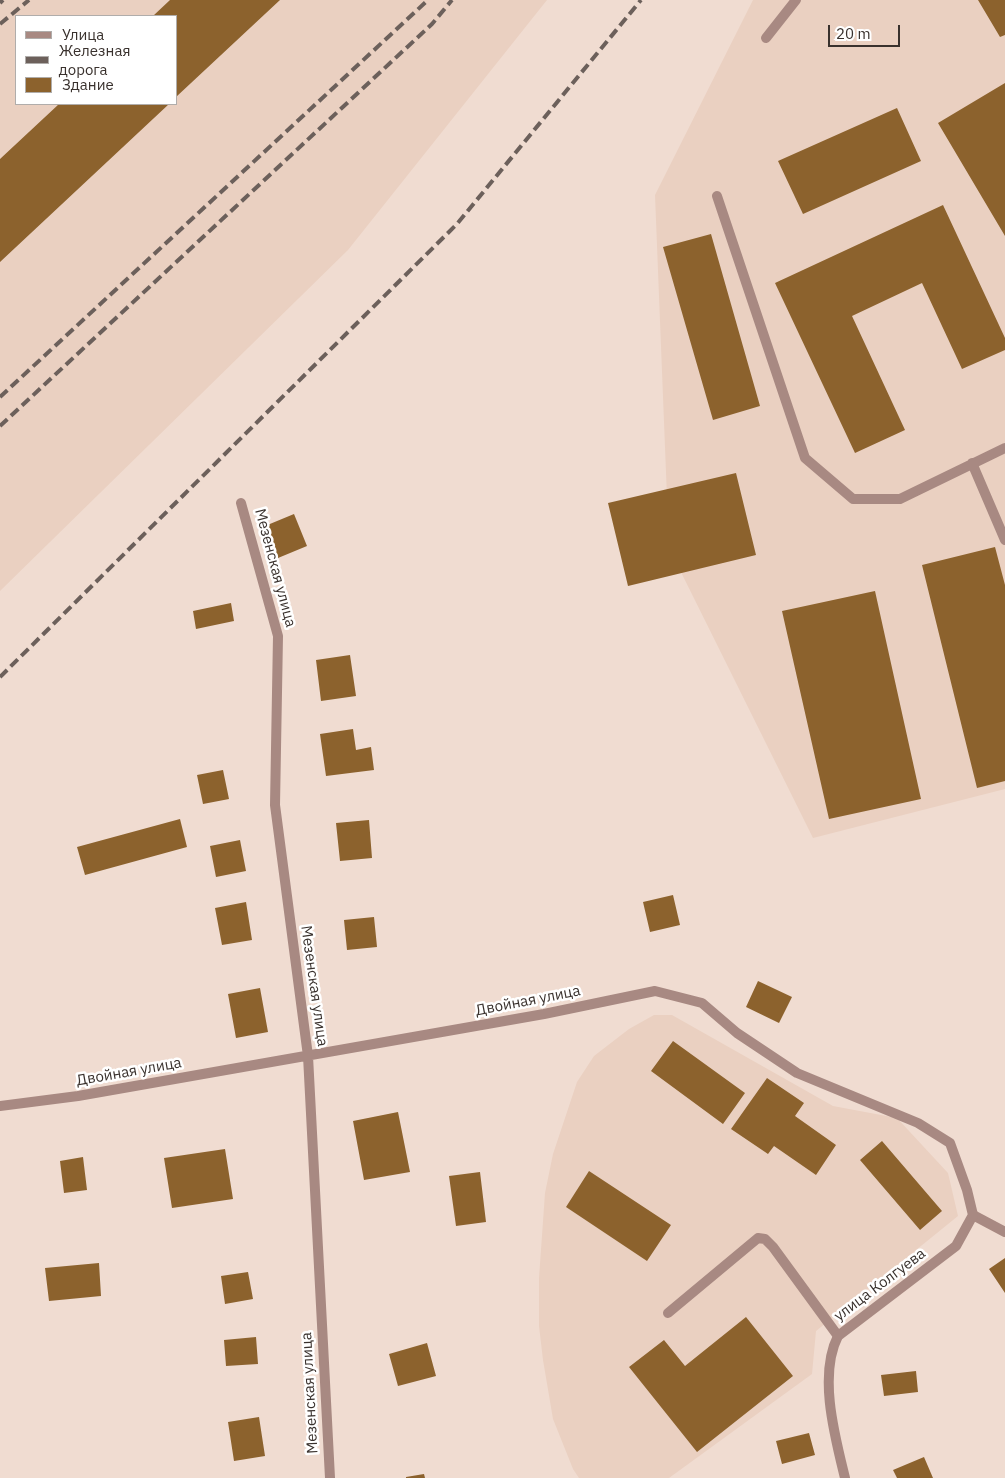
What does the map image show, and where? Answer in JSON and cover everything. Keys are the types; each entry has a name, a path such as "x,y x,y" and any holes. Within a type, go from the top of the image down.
{"street":[{"path":"766,38 796,0"},
{"path":"717,196 805,458 854,499 900,499 1005,448"},
{"path":"972,463 1005,540"},
{"name":"Мезенская улица","path":"241,503 278,636 275,805 308,1056 330,1478"},
{"name":"Двойная улица","path":"0,1106 78,1096 308,1056 544,1014 654,991 702,1003 737,1033 796,1073 918,1123 950,1143 967,1190 973,1215"},
{"path":"973,1215 1005,1232"},
{"name":"улица Колгуева","path":"845,1478 835,1435 828,1366 831,1350 838,1336 956,1246 973,1215"},
{"path":"668,1313 758,1238 765,1240 773,1247 838,1336"}],"shaded area":[{"path":"0,0 547,0 348,250 0,591"},
{"path":"753,0 1005,0 1005,789 813,838 669,548 655,195"},
{"path":"654,1015 672,1015 833,1106 897,1118 948,1173 958,1216 816,1331 812,1374 669,1478 579,1478 573,1469 553,1419 543,1360 539,1326 539,1278 545,1193 553,1154 577,1082 594,1056 629,1029"}],"building":[{"path":"170,0 280,0 178,95 178,15 154,15"},
{"path":"978,0 1005,0 1005,35 1000,37"},
{"path":"1005,83 1005,236 938,123"},
{"path":"58,105 168,105 0,262 0,159"},
{"path":"897,108 921,161 803,214 778,161"},
{"path":"943,205 1005,338 1005,350 962,369 922,283 852,316 905,430 855,453 775,283"},
{"path":"711,234 760,406 713,420 663,247"},
{"path":"736,473 756,555 628,586 608,503"},
{"path":"294,514 307,546 278,558 265,526"},
{"path":"995,547 1005,585 1005,781 977,788 922,565"},
{"path":"875,591 921,799 829,819 782,611"},
{"path":"231,603 234,621 196,629 193,611"},
{"path":"350,655 356,696 321,701 316,660"},
{"path":"353,729 356,750 371,747 374,770 326,776 320,734"},
{"path":"223,770 229,799 203,804 197,775"},
{"path":"180,819 187,847 85,875 77,847"},
{"path":"369,820 372,858 340,861 336,823"},
{"path":"240,840 246,871 216,877 210,846"},
{"path":"673,895 680,925 650,932 643,902"},
{"path":"246,902 252,940 222,945 215,908"},
{"path":"374,917 377,947 347,950 344,920"},
{"path":"758,981 792,997 779,1023 746,1007"},
{"path":"260,988 268,1032 236,1038 228,994"},
{"path":"673,1041 745,1093 723,1124 651,1071"},
{"path":"767,1078 804,1103 795,1116 836,1145 816,1175 774,1146 768,1154 731,1129"},
{"path":"398,1112 410,1172 364,1180 353,1121"},
{"path":"882,1141 942,1211 920,1230 860,1160"},
{"path":"225,1149 233,1199 172,1208 164,1158"},
{"path":"83,1157 87,1190 64,1193 60,1161"},
{"path":"589,1171 671,1225 647,1261 566,1207"},
{"path":"480,1172 486,1222 456,1226 449,1176"},
{"path":"1005,1258 1005,1293 989,1269"},
{"path":"99,1263 101,1296 49,1301 45,1268"},
{"path":"248,1272 253,1299 225,1304 221,1276"},
{"path":"746,1317 793,1376 697,1452 629,1367 664,1340 685,1366"},
{"path":"256,1337 258,1364 226,1366 224,1340"},
{"path":"427,1343 436,1376 398,1386 389,1354"},
{"path":"916,1371 918,1392 884,1396 881,1375"},
{"path":"259,1417 265,1456 234,1461 228,1422"},
{"path":"809,1433 815,1455 782,1464 776,1441"},
{"path":"924,1457 933,1478 897,1478 893,1470"},
{"path":"424,1474 425,1478 406,1478 406,1477"}],"railway":[{"path":"0,3 3,0"},
{"path":"0,24 29,0"},
{"path":"0,397 428,0"},
{"path":"0,426 432,24 452,0"},
{"path":"0,677 457,224 641,0"}]}
